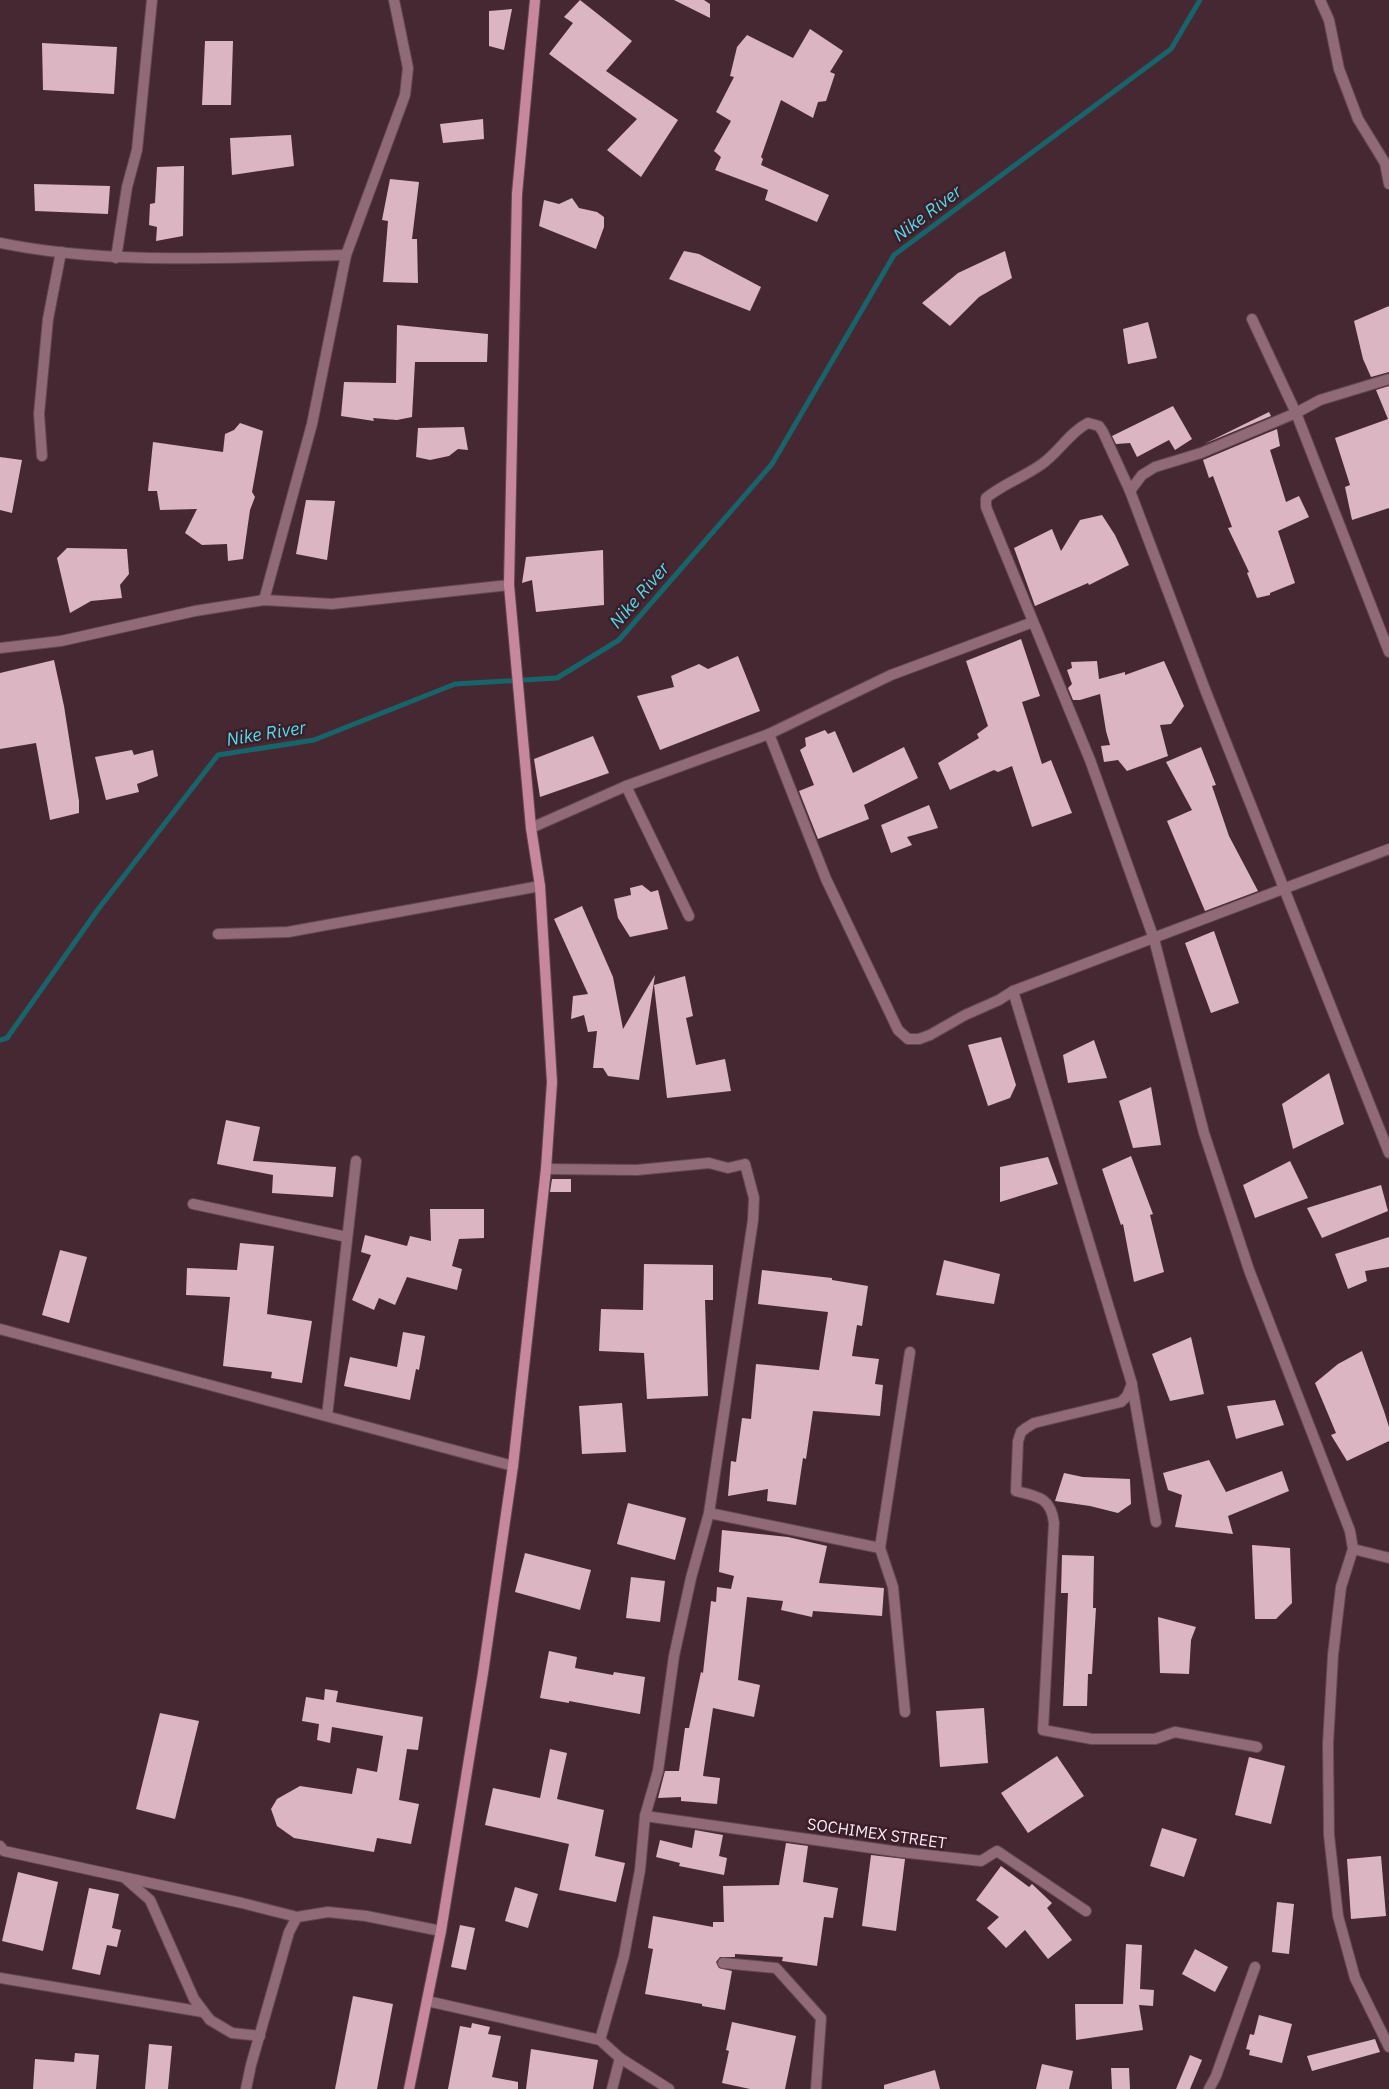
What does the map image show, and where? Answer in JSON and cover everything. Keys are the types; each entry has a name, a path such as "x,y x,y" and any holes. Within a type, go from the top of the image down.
{"main road":[{"path":"410,2089 415,2053 441,1931 483,1673 513,1466 546,1169 552,1082 540,886 531,828 524,733 509,585 517,194 535,0"}],"street":[{"path":"116,258 127,187 138,150 152,0"},
{"path":"264,600 312,424 346,255 405,96 408,68 394,0"},
{"path":"1320,0 1329,20 1339,69 1358,119 1385,163 1389,184"},
{"path":"0,243 25,248 116,258 346,255"},
{"path":"42,456 39,414 42,376 48,318 61,252"},
{"path":"1252,319 1296,412 1389,652"},
{"path":"1130,491 1142,475 1155,467 1201,453 1320,400 1389,379"},
{"path":"1389,1153 1206,692 1130,491 1099,426 1088,423 1070,437 1043,464 986,498 986,507 1090,760 1154,939 1204,1133 1243,1252 1350,1531 1354,1549 1341,1587 1332,1655 1328,1744 1329,1834 1338,1916 1354,1978 1389,2047"},
{"path":"0,648 61,641 196,611 264,600 332,604 509,585"},
{"path":"531,828 626,786 769,734 892,675 1033,622"},
{"path":"769,734 826,879 898,1030 904,1037 913,1040 919,1039 999,1000 1013,991 1389,849"},
{"path":"626,786 689,916"},
{"path":"218,934 288,932 540,886"},
{"path":"1013,991 1132,1384 1156,1522"},
{"path":"327,1416 356,1161"},
{"path":"546,1169 637,1170 709,1163 728,1168 745,1164 754,1198 753,1220 709,1513 691,1578 676,1646 658,1771 646,1816 640,1870 624,1956 600,2040"},
{"path":"193,1204 348,1237"},
{"path":"0,1329 513,1466"},
{"path":"905,1712 893,1587 880,1548 910,1352"},
{"path":"1132,1384 1127,1396 1121,1402 1034,1423 1021,1432 1018,1440 1016,1491 1035,1496 1047,1504 1052,1510 1054,1523 1043,1730 1092,1739 1155,1739 1175,1732 1257,1746"},
{"path":"709,1513 880,1548"},
{"path":"1354,1549 1389,1558"},
{"name":"SOCHIMEX STREET","path":"646,1816 900,1852 981,1861 997,1851 1086,1910"},
{"path":"0,1846 4,1851 242,1903 297,1918 328,1912 366,1916 441,1931"},
{"path":"125,1878 150,1900 194,1998 203,2012 210,2020 224,2030 232,2033 260,2036"},
{"path":"246,2089 289,1932 297,1918"},
{"path":"723,1963 776,1968 822,2018 816,2089"},
{"path":"1209,2089 1216,2076 1255,1967"},
{"path":"0,1978 203,2012"},
{"path":"427,2001 600,2040 620,2058 669,2089"},
{"path":"612,2089 620,2058"}],"building":[{"path":"580,0 632,41 606,71 678,120 641,177 607,150 637,119 549,54 573,23 564,17"},
{"path":"674,0 704,0 710,4 710,18"},
{"path":"512,9 504,50 489,46 489,11"},
{"path":"810,29 843,51 830,72 835,74 826,101 818,102 813,118 781,100 761,157 763,159 761,165 829,195 817,222 765,200 768,190 715,170 721,157 714,151 731,121 716,112 734,77 730,76 737,47 747,35 793,58"},
{"path":"205,41 233,41 231,105 202,105"},
{"path":"42,43 117,47 114,94 43,90"},
{"path":"483,119 484,139 443,143 440,124"},
{"path":"291,135 294,166 232,175 230,138"},
{"path":"184,166 183,236 156,241 157,227 149,225 150,204 155,203 157,167"},
{"path":"390,179 419,182 412,239 417,239 418,283 383,282 388,221 382,220"},
{"path":"34,184 110,186 108,214 35,211"},
{"path":"572,198 579,208 597,212 604,217 604,227 596,249 539,226 544,200 559,204"},
{"path":"684,251 699,254 761,287 750,311 669,279"},
{"path":"1005,251 1012,278 979,297 950,326 922,303 958,273"},
{"path":"1389,306 1389,372 1371,377 1363,359 1354,321"},
{"path":"1148,322 1157,358 1128,364 1123,329"},
{"path":"397,325 488,334 487,362 415,362 412,417 397,420 373,418 374,421 341,416 344,382 396,383"},
{"path":"1389,386 1389,508 1352,520 1345,487 1350,485 1335,438 1388,419 1376,390"},
{"path":"1173,406 1192,439 1175,450 1169,440 1137,457 1130,443 1116,444 1112,436"},
{"path":"1269,412 1271,416 1204,444"},
{"path":"240,423 263,431 252,492 255,497 250,510 243,559 228,561 227,544 202,545 185,533 197,509 160,510 157,491 148,491 153,442 223,452 225,434 234,430"},
{"path":"464,427 468,450 458,449 449,456 430,460 416,457 418,428"},
{"path":"1277,429 1280,446 1270,450 1286,502 1299,496 1309,517 1278,531 1295,583 1270,593 1270,595 1257,598 1247,573 1249,572 1228,528 1232,527 1213,476 1209,478 1203,460"},
{"path":"0,457 22,460 12,513 0,510"},
{"path":"306,500 335,501 327,560 296,554"},
{"path":"1102,515 1115,535 1129,565 1089,585 1088,583 1035,606 1014,548 1052,529 1061,551 1080,520"},
{"path":"67,548 127,549 129,574 120,585 122,598 91,601 70,613 57,558"},
{"path":"603,550 604,605 536,612 532,580 522,583 526,557"},
{"path":"1021,639 1040,696 1022,702 1042,764 1051,760 1072,813 1032,827 1012,766 998,772 994,770 950,790 938,763 979,738 977,734 988,726 966,661"},
{"path":"738,656 760,711 660,750 637,696 674,687 671,676 699,664 708,669"},
{"path":"54,660 64,706 79,801 79,813 50,820 36,743 0,749 0,673"},
{"path":"1097,661 1099,679 1125,672 1125,675 1164,661 1184,706 1171,724 1160,725 1168,756 1127,771 1118,760 1104,762 1101,746 1110,745 1100,694 1080,700 1073,700 1068,688 1072,684 1067,670 1072,668 1071,662"},
{"path":"825,730 828,734 835,731 853,773 904,747 918,778 864,805 869,819 818,839 799,791 814,785 800,750 806,746 805,738"},
{"path":"593,736 609,773 540,797 534,759"},
{"path":"1201,747 1216,785 1212,786 1229,836 1258,891 1205,911 1167,821 1192,810 1166,762"},
{"path":"132,750 134,755 153,750 158,776 137,784 139,792 106,800 95,757"},
{"path":"929,805 938,828 907,837 912,845 891,853 881,825"},
{"path":"642,885 651,892 658,890 668,929 630,937 618,918 614,899 631,895 630,888"},
{"path":"582,906 613,977 623,1029 655,975 639,1080 608,1076 603,1068 593,1068 597,1031 588,1032 584,1015 571,1019 573,996 588,994 554,919"},
{"path":"1214,931 1239,1003 1211,1013 1185,943"},
{"path":"685,976 693,1016 686,1018 696,1065 725,1059 731,1091 667,1098 654,985"},
{"path":"1001,1037 1016,1085 1010,1098 988,1106 968,1045"},
{"path":"1094,1040 1107,1078 1068,1083 1063,1055"},
{"path":"1329,1073 1344,1124 1293,1149 1282,1104"},
{"path":"1151,1087 1161,1145 1133,1148 1119,1101"},
{"path":"226,1120 260,1127 253,1161 336,1167 333,1197 272,1193 273,1175 217,1164"},
{"path":"1131,1156 1153,1214 1150,1215 1164,1272 1134,1282 1123,1224 1121,1225 1102,1169"},
{"path":"1048,1157 1058,1184 1000,1202 1000,1167"},
{"path":"1290,1161 1308,1198 1255,1218 1243,1185"},
{"path":"552,1179 571,1179 571,1192 550,1192"},
{"path":"1381,1185 1388,1211 1322,1238 1307,1208"},
{"path":"430,1209 484,1209 484,1238 459,1239 452,1266 462,1269 457,1290 407,1277 395,1305 379,1298 374,1310 352,1300 371,1255 361,1252 365,1235 407,1246 410,1236 431,1241"},
{"path":"1389,1237 1389,1267 1365,1271 1367,1281 1348,1289 1335,1254"},
{"path":"240,1243 274,1246 267,1314 312,1321 302,1383 271,1378 272,1372 223,1366 230,1297 186,1295 187,1268 237,1270"},
{"path":"60,1250 87,1257 69,1323 42,1315"},
{"path":"944,1260 1000,1274 994,1304 936,1295"},
{"path":"644,1264 713,1265 713,1300 705,1300 708,1396 647,1399 644,1353 599,1351 601,1309 643,1310"},
{"path":"762,1270 832,1278 832,1280 868,1286 862,1326 857,1325 852,1356 879,1359 875,1384 883,1385 880,1416 813,1411 806,1459 803,1458 796,1505 767,1501 768,1489 728,1496 731,1461 736,1462 742,1418 751,1419 756,1364 819,1370 828,1312 758,1304"},
{"path":"403,1332 425,1336 419,1370 416,1369 410,1400 344,1386 350,1357 397,1367"},
{"path":"1191,1337 1204,1394 1170,1401 1152,1354"},
{"path":"1362,1351 1389,1427 1389,1441 1347,1461 1331,1435 1336,1433 1315,1383 1338,1364"},
{"path":"1275,1400 1284,1425 1236,1439 1227,1406"},
{"path":"622,1403 626,1452 582,1454 579,1406"},
{"path":"1209,1460 1226,1492 1282,1471 1289,1491 1228,1516 1233,1534 1175,1527 1182,1495 1168,1490 1163,1473"},
{"path":"1064,1473 1083,1477 1130,1479 1131,1504 1118,1513 1090,1506 1055,1501"},
{"path":"628,1503 686,1518 675,1560 617,1544"},
{"path":"722,1530 788,1537 827,1546 819,1583 884,1588 882,1616 813,1611 812,1617 781,1610 783,1601 747,1597 738,1680 760,1685 754,1717 713,1708 703,1776 720,1778 717,1804 681,1801 681,1797 658,1798 665,1771 679,1771 685,1728 689,1728 701,1672 703,1673 711,1601 716,1602 717,1587 731,1589 734,1576 719,1572"},
{"path":"1252,1545 1290,1548 1292,1603 1276,1619 1255,1619"},
{"path":"525,1553 591,1570 580,1610 515,1592"},
{"path":"1062,1555 1094,1556 1093,1608 1096,1608 1092,1674 1088,1674 1087,1706 1063,1706 1068,1593 1061,1593"},
{"path":"631,1577 665,1581 660,1622 626,1618"},
{"path":"1158,1617 1196,1627 1191,1640 1189,1674 1160,1673"},
{"path":"549,1651 577,1657 575,1668 613,1675 614,1672 645,1677 640,1714 569,1701 569,1703 540,1698"},
{"path":"325,1689 338,1691 336,1702 423,1717 418,1750 407,1749 399,1800 419,1804 411,1844 377,1838 374,1852 294,1838 277,1826 271,1809 277,1799 300,1786 352,1794 357,1768 377,1772 383,1736 332,1727 330,1743 317,1740 319,1724 302,1721 306,1697 324,1700"},
{"path":"984,1708 988,1763 940,1767 936,1711"},
{"path":"160,1713 199,1721 175,1819 136,1809"},
{"path":"550,1749 567,1753 557,1799 604,1810 595,1856 625,1863 616,1902 559,1890 569,1844 485,1825 493,1788 540,1798"},
{"path":"1057,1756 1084,1796 1028,1833 1001,1793"},
{"path":"1249,1757 1285,1766 1271,1824 1235,1815"},
{"path":"1162,1828 1197,1839 1184,1877 1150,1866"},
{"path":"695,1830 723,1835 719,1856 727,1858 724,1875 679,1866 680,1863 656,1857 660,1840 692,1848"},
{"path":"786,1843 808,1846 803,1882 838,1888 833,1918 824,1917 817,1966 782,1961 783,1957 735,1954 735,1957 720,1957 716,1962 719,1968 732,1971 725,2010 645,1994 653,1949 648,1948 653,1916 713,1927 713,1922 724,1922 723,1886 779,1885"},
{"path":"871,1855 905,1859 896,1931 862,1926"},
{"path":"1381,1856 1386,1916 1351,1919 1347,1859"},
{"path":"1001,1866 1029,1887 1032,1884 1052,1903 1047,1908 1072,1940 1048,1959 1025,1930 1006,1948 987,1928 999,1917 976,1900"},
{"path":"18,1872 58,1882 43,1951 2,1941"},
{"path":"515,1887 538,1894 528,1928 505,1921"},
{"path":"89,1888 119,1894 112,1928 121,1930 117,1947 107,1945 100,1975 72,1969"},
{"path":"1277,1902 1294,1904 1289,1954 1272,1952"},
{"path":"460,1925 475,1928 466,1970 451,1967"},
{"path":"1126,1944 1142,1945 1140,1989 1154,1990 1153,2006 1139,2005 1143,2030 1076,2040 1075,2004 1123,2004"},
{"path":"1195,1949 1228,1967 1215,1992 1182,1974"},
{"path":"353,1996 393,2004 377,2089 335,2089"},
{"path":"1259,2015 1292,2024 1282,2063 1249,2055 1250,2050 1246,2049 1250,2034 1254,2035"},
{"path":"732,2022 796,2036 785,2089 750,2089 722,2083 729,2051 726,2050"},
{"path":"472,2023 490,2027 488,2034 501,2036 492,2077 518,2082 518,2089 448,2089 460,2026 471,2028"},
{"path":"1375,2039 1380,2052 1312,2071 1307,2056"},
{"path":"149,2044 172,2046 168,2089 145,2089"},
{"path":"531,2049 598,2060 593,2089 526,2089"},
{"path":"75,2053 99,2055 96,2089 33,2089 35,2059 74,2062"},
{"path":"1190,2055 1202,2060 1190,2089 1176,2089"},
{"path":"1042,2064 1073,2071 1069,2089 1036,2089"},
{"path":"1111,2068 1129,2068 1130,2089 1112,2089"},
{"path":"935,2070 940,2089 884,2089 884,2085"}],"waterway":[{"name":"Nike River","path":"0,1040 7,1038 99,908 218,755 314,740 455,684 557,678 619,640 772,464 894,255 1171,49 1200,0"}]}
